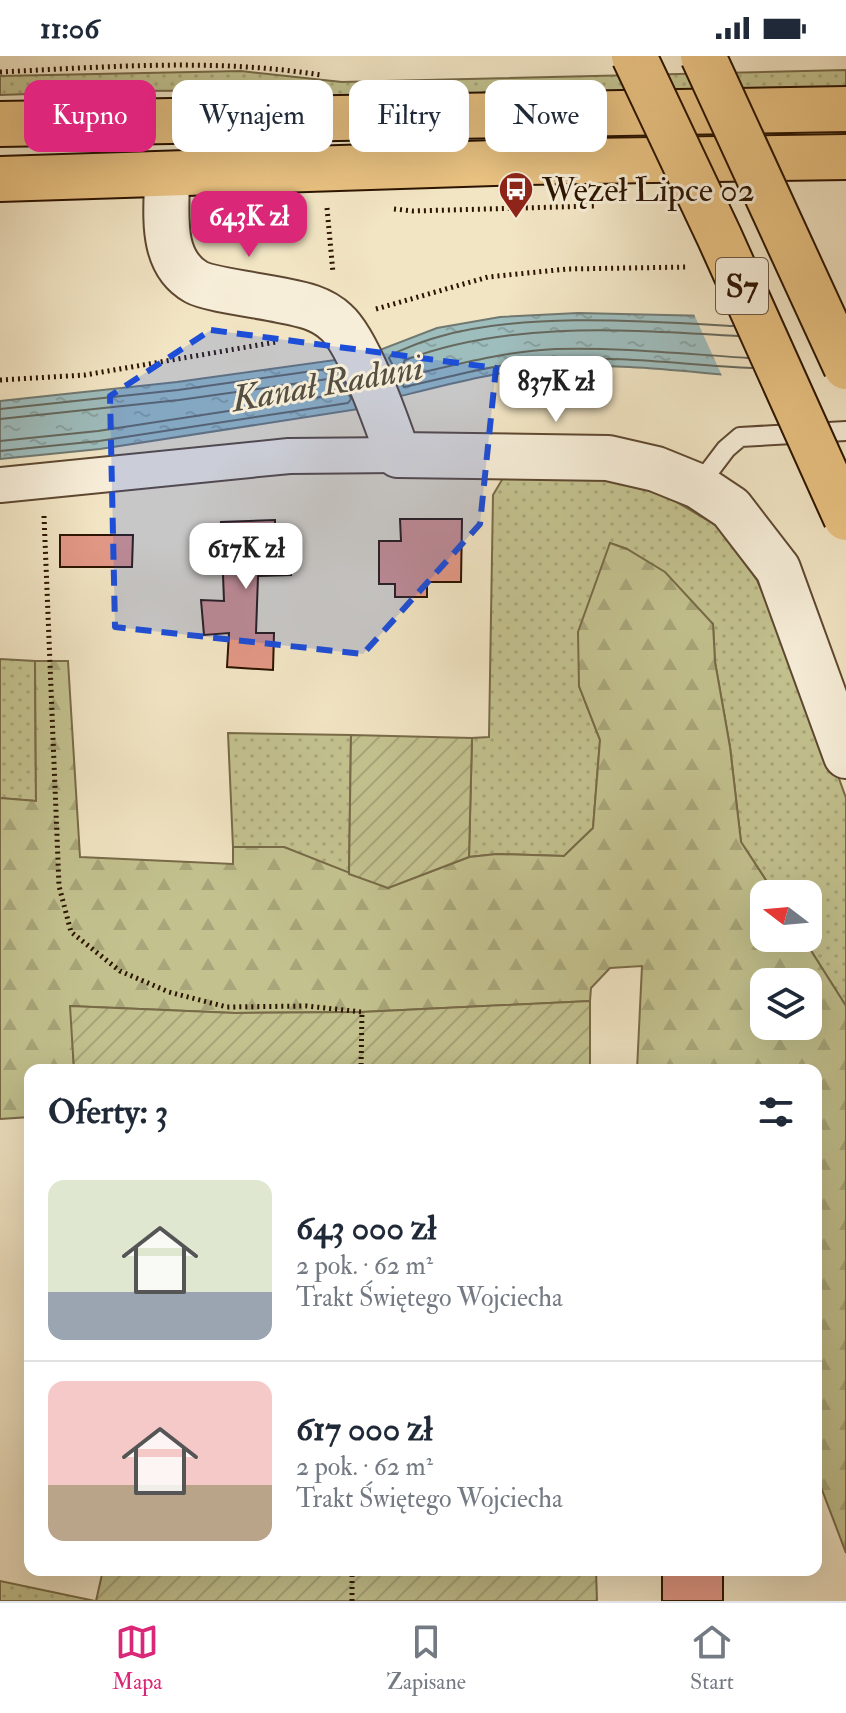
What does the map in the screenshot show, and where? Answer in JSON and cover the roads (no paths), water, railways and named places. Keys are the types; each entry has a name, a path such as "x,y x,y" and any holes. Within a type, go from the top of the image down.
{"main road":[{"name":"S7","path":"634,56 846,518"},
{"name":"S7","path":"703,56 846,367"},
{"path":"0,124 846,109"},
{"path":"0,179 167,176 510,162 846,157"}],"street":[{"path":"167,176 166,234 177,266 197,283 305,305 323,312 338,323 357,328 392,437"},
{"path":"0,485 289,456 392,437 608,458 656,469 698,486 731,508 778,569 846,756"}],"lane":[{"path":"698,486 726,449 740,437 846,431"}],"water":[{"path":"578,313 710,316 740,376 624,367 555,367 495,374 397,397 377,351 437,328 500,317"},
{"name":"Kanał Raduni","path":"342,359 365,408 100,449 0,459 0,401 177,382"}],"place":[{"name":"Węzeł Lipce 02","path":"516,220"}]}
